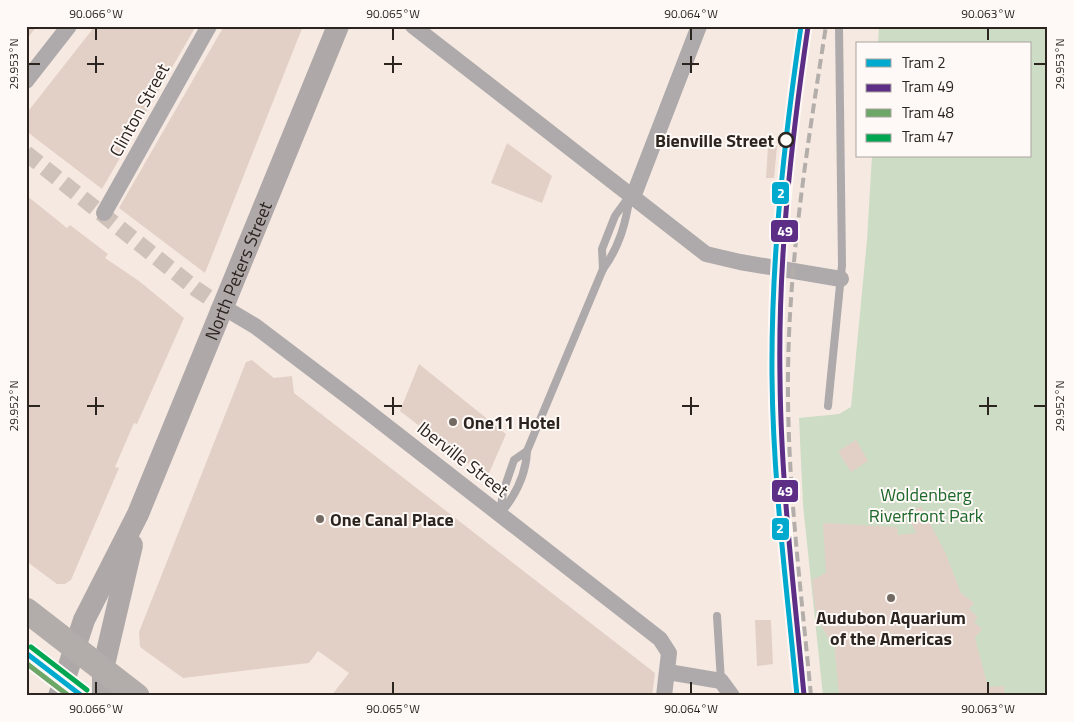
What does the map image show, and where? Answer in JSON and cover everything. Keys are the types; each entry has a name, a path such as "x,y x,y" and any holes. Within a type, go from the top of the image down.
{"main road":[{"path":"26,610 137,696"}],"street":[{"path":"26,81 69,26"},
{"name":"Clinton Street","path":"104,213 209,26"},
{"name":"North Peters Street","path":"59,696 84,620 138,514 338,26"},
{"path":"413,26 706,254 740,262 841,279"},
{"path":"632,196 699,26"},
{"name":"Iberville Street","path":"223,307 255,326 660,639 669,653 668,672"},
{"name":"North Peters Street","path":"103,696 103,669 138,514"},
{"path":"668,695 668,672 722,681 732,696"}],"lane":[{"path":"828,406 841,279 839,26"},
{"path":"603,269 602,249 615,216 632,196"},
{"path":"500,514 513,499 526,468 527,451 603,269 612,257 625,225 632,196"},
{"path":"500,514 503,492 514,460 527,451"},
{"path":"717,616 722,681"}],"green space":[{"name":"Woldenberg Riverfront Park","path":"879,26 1048,26 1048,696 823,696 803,505 799,418 839,414 851,407 867,240 872,158 1032,158 1032,42 878,42"}],"building":[{"path":"26,26 37,26 26,40"},
{"path":"95,26 196,26 102,189 26,131 26,114"},
{"path":"224,26 303,26 205,273 119,208"},
{"path":"507,143 552,176 542,203 491,183"},
{"path":"768,146 777,146 774,178 766,178"},
{"path":"26,195 67,228 70,225 108,254 105,258 139,281 184,318 137,424 134,423 115,467 119,468 71,580 65,584 57,584 26,561"},
{"name":"One Canal Place","path":"252,360 274,378 292,376 294,393 655,673 652,696 331,696 349,673 318,651 309,663 183,678 140,647 139,632 246,362"},
{"name":"One11 Hotel","path":"419,364 506,434 487,478 400,411"},
{"path":"856,440 868,461 851,472 838,451"},
{"name":"Audubon Aquarium of the Americas","path":"921,506 945,552 961,593 974,603 969,609 978,617 974,622 982,629 975,638 988,687 1004,686 1005,696 839,696 834,640 830,641 822,627 815,607 812,580 826,573 823,523 897,527 898,535 916,533 908,515"},
{"path":"755,620 771,620 773,664 757,666"}],"tunnel":[{"path":"26,153 196,289 223,307"}],"railway":[{"path":"811,696 792,495 788,375 789,331 796,244 806,157 826,26"}],"tram line":[{"name":"2","path":"797,696 775,456 772,332 780,201 789,113 801,26"},
{"name":"49","path":"804,695 785,497 781,418 780,334 783,246 791,158 808,27"},
{"name":"47","path":"31,647 87,690"},
{"name":"2","path":"26,653 82,696"},
{"name":"48","path":"26,663 69,696"}],"place":[{"name":"Bienville Street","path":"786,140"},
{"name":"One11 Hotel","path":"453,422"},
{"name":"One Canal Place","path":"320,519"},
{"name":"Audubon Aquarium of the Americas","path":"891,598"}]}
